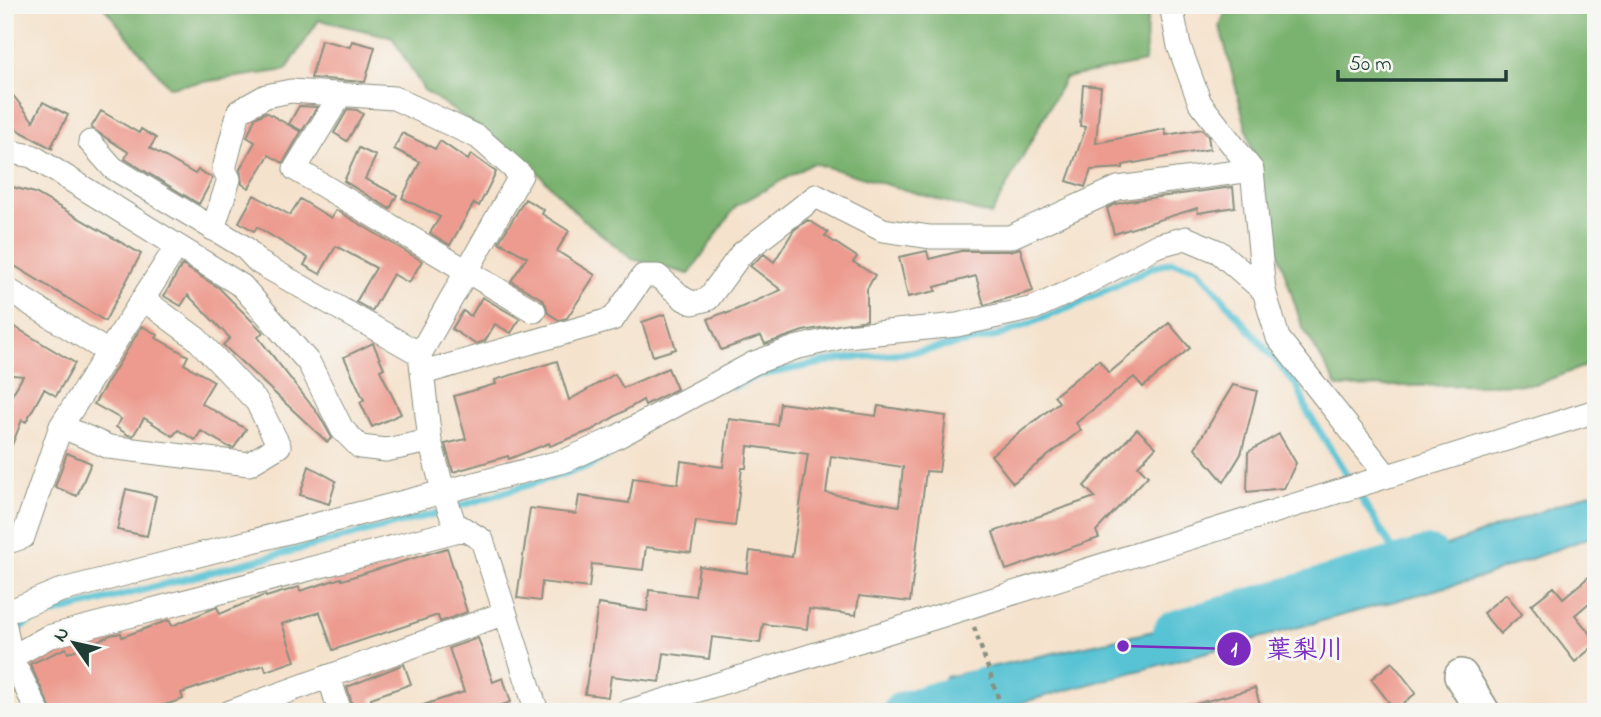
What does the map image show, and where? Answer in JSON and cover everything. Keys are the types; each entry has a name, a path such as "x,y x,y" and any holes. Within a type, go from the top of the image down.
{"street":[{"path":"1171,5 1179,46 1200,103 1252,170 1264,291 1278,338 1386,475"},
{"path":"212,229 229,179 224,169 239,111 265,96 291,92 394,98 478,137 522,175 467,271 422,364 430,441 444,494 454,523 482,540 537,712"},
{"path":"341,94 295,169 534,311"},
{"path":"89,142 113,168 244,247 258,262 422,364 614,319 643,276 658,276 684,299 693,303 708,299 741,254 816,196 883,230 930,237 1010,237 1118,188 1252,170"},
{"path":"5,151 33,156 242,286 309,363 342,429 360,447 386,450 430,441"},
{"path":"5,613 59,591 444,494 567,460 617,437 754,363 795,348 846,336 957,325 1034,308 1156,246 1186,238 1219,252 1264,291"},
{"path":"5,542 23,537 61,426 177,246"},
{"path":"5,288 108,352"},
{"path":"61,426 109,447 249,464 279,446 257,402 196,338 143,299"},
{"path":"627,712 1596,411"},
{"path":"8,659 48,637 83,627 463,529"},
{"path":"230,712 505,613"},
{"path":"5,626 8,659 38,712"},
{"path":"328,676 340,712"},
{"path":"1461,676 1483,712"}],"path":[{"path":"973,623 1003,712"}],"green space":[{"path":"102,5 1148,5 1145,62 1065,78 991,215 813,163 736,206 689,274 632,259 579,216 527,161 424,90 392,37 319,20 286,70 169,87"},
{"path":"1228,5 1596,5 1596,362 1537,384 1338,387 1302,326 1280,258 1220,26"}],"water":[{"path":"1596,491 1596,535 1479,578 987,712 931,712 945,677 1227,615 1378,571"}],"building":[{"path":"321,40 350,47 352,41 375,47 365,82 311,78"},
{"path":"5,85 33,121 43,102 68,115 51,147 53,149 5,123"},
{"path":"1083,85 1101,87 1096,143 1165,129 1166,135 1202,129 1208,136 1210,149 1123,165 1123,168 1091,170 1085,187 1067,181 1086,127 1080,126"},
{"path":"299,106 317,107 302,131 289,124"},
{"path":"348,109 363,114 347,141 334,133"},
{"path":"101,111 139,133 141,129 156,138 150,148 195,174 198,170 213,178 199,204 125,159 128,152 91,128"},
{"path":"266,112 301,132 283,163 269,155 249,188 242,184 240,169 255,142 247,137 255,118"},
{"path":"402,133 435,149 440,141 468,160 471,154 496,172 479,206 474,203 450,245 430,233 440,217 402,198 420,162 394,149"},
{"path":"359,148 376,156 365,179 397,195 390,209 344,181"},
{"path":"5,185 35,193 141,254 105,321 5,260"},
{"path":"1233,187 1235,207 1198,213 1197,208 1114,234 1107,208 1116,204"},
{"path":"254,195 290,215 300,199 331,218 336,210 422,261 409,283 393,274 372,311 356,302 376,268 336,246 320,274 304,265 308,258 257,227 254,231 239,222"},
{"path":"525,199 544,210 542,214 569,231 557,251 595,275 567,318 559,320 548,313 542,299 511,281 527,257 499,242"},
{"path":"808,220 828,232 825,236 857,257 853,262 875,275 867,289 867,320 803,331 765,344 761,336 721,350 708,319 781,290 750,266 764,254 774,262 794,230"},
{"path":"1020,248 1033,291 984,305 976,276 935,287 936,291 908,297 899,257 927,251 929,259 961,251 1010,251"},
{"path":"182,265 219,288 263,332 258,337 319,415 332,438 327,442 223,345 230,338 188,295 181,306 164,296"},
{"path":"482,297 520,319 511,333 495,324 485,341 475,344 452,329 463,311 471,316"},
{"path":"665,314 676,349 653,356 642,322"},
{"path":"5,321 75,363 56,396 44,389 26,422 22,420 6,460 5,407 23,376 5,374"},
{"path":"1169,323 1190,348 1143,387 1134,377 1076,423 1081,430 1013,483 991,455 1059,402 1054,396 1099,360 1109,373"},
{"path":"142,326 158,335 156,338 188,356 184,364 214,381 201,403 246,429 234,448 201,431 195,440 178,430 173,436 144,418 133,436 128,435 116,427 121,419 94,404"},
{"path":"373,343 384,368 380,370 401,414 372,427 360,402 364,400 344,357"},
{"path":"557,361 569,400 615,374 623,388 668,368 677,389 645,405 643,400 592,430 550,446 549,443 509,459 508,456 453,472 445,444 466,439 454,396 496,384 495,380"},
{"path":"1233,385 1257,391 1241,454 1224,482 1195,448"},
{"path":"780,403 876,416 878,406 946,416 939,472 926,471 910,602 859,596 856,615 809,609 807,629 763,624 760,643 712,637 709,659 664,653 660,682 611,676 608,697 585,694 598,604 647,611 649,590 695,596 699,566 747,573 750,551 792,557 808,454 748,446 746,468 742,468 735,526 696,521 691,553 646,547 643,570 592,564 589,588 542,582 540,601 517,598 530,508 576,514 579,496 629,503 633,478 678,484 681,461 723,467 729,419 777,425","holes":["831,456 903,467 899,506 826,493"]},
{"path":"1137,429 1156,447 1138,466 1148,476 1096,531 1099,538 1006,570 993,532 1095,497 1084,486"},
{"path":"1279,434 1296,463 1284,488 1247,492 1248,452"},
{"path":"67,453 91,463 77,496 55,487"},
{"path":"309,466 336,481 329,504 300,495"},
{"path":"126,489 156,496 147,536 117,530"},
{"path":"447,548 467,612 440,622 438,616 435,616 333,650 320,612 282,624 295,661 266,671 264,665 181,693 183,699 143,712 52,712 30,664 66,648 68,653 111,635 121,633 122,637 169,620 172,626 217,607 220,614 265,595 266,597 299,587 300,591"},
{"path":"1596,571 1596,597 1575,615 1596,644 1575,662 1531,605 1554,587 1563,598"},
{"path":"1506,594 1522,614 1500,634 1483,613"},
{"path":"478,638 493,682 503,678 511,702 482,712 415,712 414,708 464,692 449,648"},
{"path":"1392,662 1416,693 1395,710 1371,679"},
{"path":"404,664 411,684 371,698 372,706 354,711 347,687"},
{"path":"1255,688 1262,712 1189,712 1188,706"}],"waterway":[{"path":"733,387 756,376 841,359 922,351 998,336 1078,304 1153,267 1172,262 1197,268 1298,387 1307,411 1402,564"},
{"path":"12,633 35,618 434,514 589,466 627,444"},
{"path":"1173,631 1429,556"},
{"path":"902,712 986,687"}],"place":[{"name":"葉梨川","path":"1123,646"}]}
